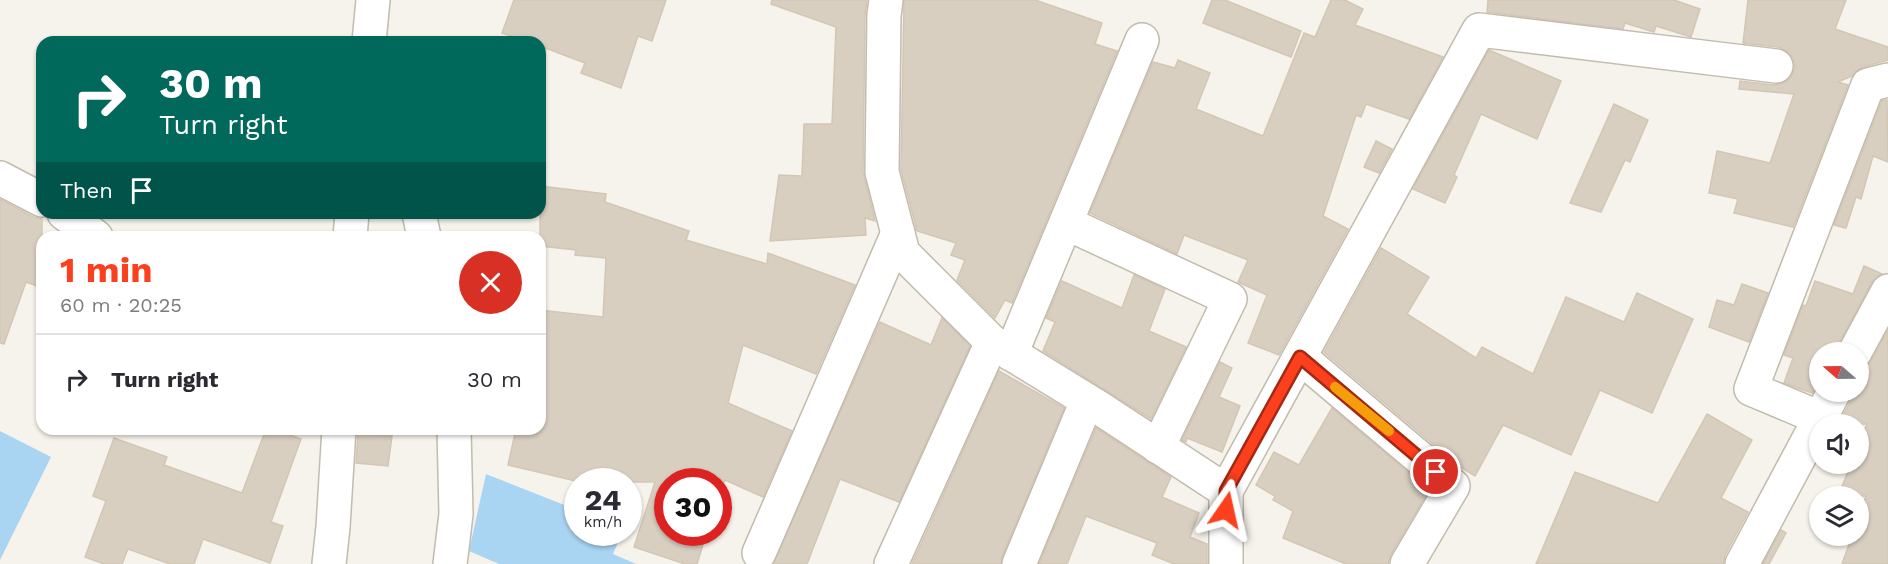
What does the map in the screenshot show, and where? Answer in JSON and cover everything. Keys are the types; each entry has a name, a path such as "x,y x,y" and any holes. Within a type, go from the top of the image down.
{"street":[{"path":"370,36 373,0"},
{"path":"886,0 882,172 903,253 1001,348 1226,491"},
{"path":"1226,564 1226,491 1479,30 1776,66"},
{"path":"891,564 1066,223 1142,40"},
{"path":"1742,564 1827,405 1751,389 1868,85 1888,80"},
{"path":"0,178 36,197"},
{"path":"72,219 88,231"},
{"path":"1066,223 1230,299 1158,447"},
{"path":"759,554 898,233"},
{"path":"1860,342 1888,291"},
{"path":"1300,357 1453,486 1407,564"},
{"path":"1019,564 1087,401"},
{"path":"329,564 339,435"},
{"path":"450,564 456,514 454,435"}],"water":[{"path":"0,431 51,457 0,560"},
{"path":"486,474 564,505 564,546 616,546 613,554 636,564 499,564 469,551"}],"building":[{"path":"514,0 666,0 652,41 638,36 621,88 581,73 585,63 546,48 546,36 511,36 502,33"},
{"path":"772,0 867,0 863,172 875,221 865,218 866,235 770,241 779,175 802,176 804,124 832,124 836,27 771,4"},
{"path":"904,0 1035,0 1102,23 1095,44 1117,51 1012,303 1005,300 995,318 957,280 965,260 951,255 956,243 917,231 901,170"},
{"path":"1212,0 1225,0 1301,31 1291,57 1203,23"},
{"path":"1331,0 1345,0 1363,9 1355,25 1443,57 1409,119 1366,104 1361,117 1356,115 1323,216 1348,229 1279,355 1248,343 1267,295 1238,282 1248,260 1184,235 1177,254 1090,213 1153,62 1175,68 1178,60 1210,73 1196,109 1263,136 1304,33 1315,37"},
{"path":"1488,0 1674,0 1700,9 1691,37 1656,26 1654,32 1625,23 1623,29 1487,12"},
{"path":"1748,0 1846,0 1835,29 1888,47 1888,60 1863,67 1852,76 1838,82 1848,85 1793,227 1734,213 1738,199 1709,193 1717,151 1770,163 1794,94 1739,89 1740,81 1774,85 1783,83 1791,77 1795,68 1793,58 1787,51 1778,47 1743,43"},
{"path":"1489,50 1561,81 1537,139 1481,114 1454,175 1457,177 1445,203 1413,189"},
{"path":"1887,100 1888,162 1873,156 1861,199 1856,197 1846,228 1834,225 1882,101"},
{"path":"1614,104 1648,120 1630,162 1625,160 1601,212 1570,203"},
{"path":"1376,141 1392,149 1379,173 1364,167"},
{"path":"546,187 606,194 605,202 689,231 686,240 767,264 768,253 855,285 816,374 743,345 728,403 792,431 763,497 732,483 732,468 654,468 654,482 642,482 642,468 564,468 564,478 508,465 515,435 546,435 546,311 603,317 606,258 575,255 576,250 546,247 546,231 540,231 540,219 546,219"},
{"path":"0,199 36,219 42,219 42,231 36,231 36,286 26,282 4,344 0,343"},
{"path":"1381,248 1429,277 1407,314 1476,358 1482,347 1533,374 1566,297 1624,322 1637,293 1693,319 1652,413 1600,390 1571,455 1503,425 1475,476 1460,467 1324,352"},
{"path":"1864,266 1882,274 1872,282 1840,342 1809,342 1809,392 1784,383 1793,358 1784,355 1815,281 1853,294"},
{"path":"1134,275 1165,289 1149,331 1186,347 1151,419 1043,351 1055,322 1046,318 1062,281 1122,308"},
{"path":"1742,284 1768,293 1749,342 1709,327 1717,300 1734,305"},
{"path":"942,318 970,346 899,502 840,479 807,564 773,564 880,322 931,345"},
{"path":"1888,330 1888,564 1842,564 1848,546 1869,546 1869,486 1842,486 1847,474 1869,474 1869,414 1844,414 1850,402 1869,402 1869,363"},
{"path":"1220,362 1232,368 1219,397 1240,406 1222,452 1187,438 1186,442 1182,440"},
{"path":"999,371 1064,408 1001,564 912,564"},
{"path":"1332,408 1429,490 1391,554 1388,564 1346,564 1283,538 1293,511 1273,500 1275,496 1256,485 1274,452 1299,465"},
{"path":"1707,414 1752,440 1721,498 1748,512 1725,555 1723,564 1536,564 1575,472 1658,503"},
{"path":"1096,428 1171,477 1162,497 1199,513 1190,537 1207,544 1207,564 1174,564 1152,555 1157,543 1086,516 1067,564 1039,564"},
{"path":"264,435 290,435 301,439 271,522 283,526 270,563 203,539 194,564 170,564 128,549 122,564 104,564 85,557 106,501 93,496 114,438 167,457 164,465 242,493"},
{"path":"358,435 392,436 388,466 356,463"},
{"path":"654,485 654,546 703,546 697,564 685,564 634,547 642,546 642,522"},
{"path":"1781,530 1786,533 1769,564 1763,564"}],"slow traffic":[{"path":"1335,387 1389,431"}],"route":[{"path":"1226,510 1226,491 1300,357 1436,472"}]}
